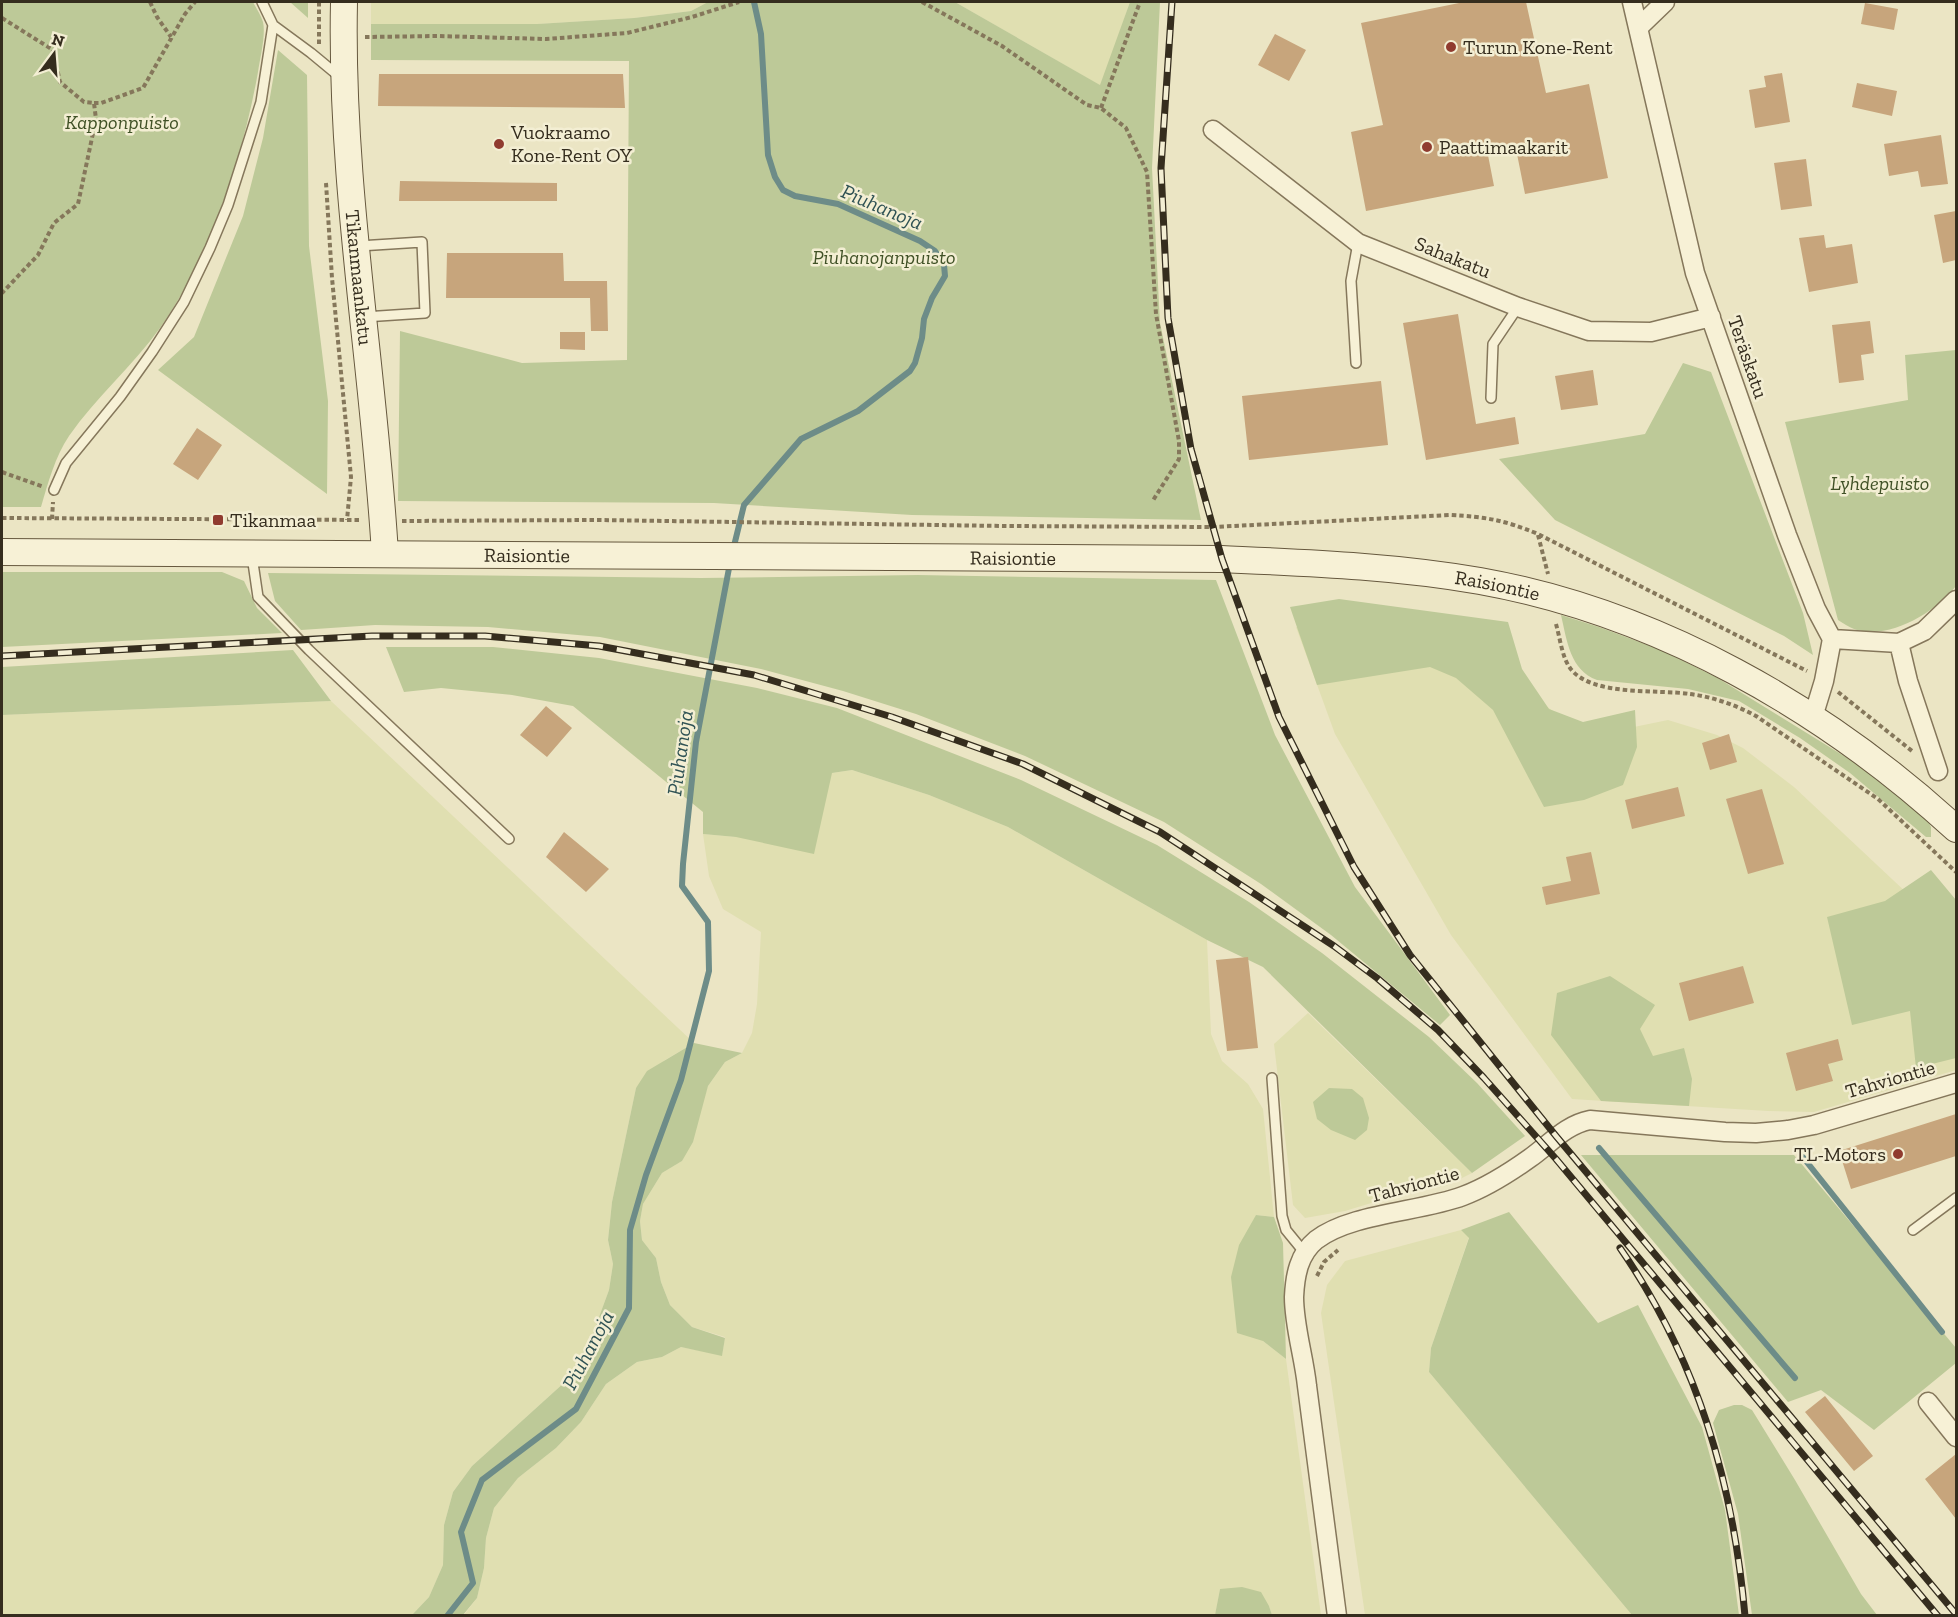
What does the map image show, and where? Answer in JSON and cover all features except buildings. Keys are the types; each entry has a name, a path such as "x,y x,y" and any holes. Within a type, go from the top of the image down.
{"main road":[{"name":"Tikanmaankatu","path":"344,2 347,153 385,554"},
{"name":"Raisiontie","path":"2,552 1222,558 1383,567 1432,573 1526,592 1606,615 1691,650 1813,717 1915,792 1956,830"}],"street":[{"name":"Teräskatu","path":"1632,2 1695,273 1787,535 1816,609 1832,639"},
{"path":"1638,28 1665,2"},
{"name":"Sahakatu","path":"1213,130 1358,243 1518,307 1589,331 1651,332 1711,317"},
{"path":"1813,717 1824,681 1832,639 1899,642 1924,631 1956,600"},
{"path":"1899,642 1908,681 1938,771"},
{"name":"Tahviontie","path":"1304,1252 1318,1239 1346,1226 1462,1196 1504,1176 1568,1128 1581,1122 1590,1120 1725,1132 1756,1133 1788,1130 1814,1125 1956,1083"},
{"path":"1304,1252 1295,1281 1294,1299 1304,1359 1337,1616"},
{"path":"1929,1402 1956,1437"}],"lane":[{"path":"262,2 273,25 346,82"},
{"path":"54,490 66,463 120,397 152,352 184,302 210,248 228,205 261,102 273,25"},
{"path":"356,246 422,242 425,313 363,317"},
{"path":"1356,363 1352,281 1358,243"},
{"path":"1491,398 1493,344 1518,307"},
{"path":"251,553 258,597 309,650 509,839"},
{"path":"1272,1078 1282,1216 1286,1230 1304,1252"},
{"path":"1913,1230 1956,1198"}],"path":[{"path":"150,2 171,37"},
{"path":"2,18 53,50 60,82 84,102 101,103 143,88 171,37 195,2"},
{"path":"319,2 320,60"},
{"path":"343,38 438,36 546,39 627,33 692,17 739,2"},
{"path":"922,2 1002,46 1087,105 1101,108 1126,128 1148,172 1156,314 1179,441 1179,459 1152,502"},
{"path":"1101,108 1140,2"},
{"path":"2,293 38,255 54,223 78,204 96,119 94,103"},
{"path":"326,182 332,278 351,477 347,520"},
{"path":"2,472 54,490 52,519"},
{"path":"720,523 752,524"},
{"path":"1538,534 1548,577"},
{"path":"1556,624 1570,669 1581,678 1594,685 1615,690 1655,690 1692,694 1738,707 1756,716 1878,799 1956,872"},
{"path":"1315,1284 1324,1262 1339,1249 1348,1245"}],"green space":[{"name":"Kapponpuisto","path":"2,2 253,2 264,27 252,104 234,172 209,238 178,300 160,328 91,408 64,444 41,507 2,507"},
{"path":"290,2 308,2 308,18"},
{"path":"371,2 708,2 691,11 634,18 537,24 371,24"},
{"name":"Piuhanojanpuisto","path":"708,2 955,2 1100,85 1130,2 1160,2 1152,168 1160,323 1201,520 912,515 714,503 398,501 400,331 522,363 627,360 629,61 371,60 371,24 537,24 634,18 691,11"},
{"path":"955,2 1130,2 1101,86"},
{"path":"278,50 307,75 309,246 328,401 327,494 158,370 194,337 243,216 263,138"},
{"name":"Lyhdepuisto","path":"1956,350 1956,586 1937,605 1911,622 1882,631 1868,632 1854,629 1838,620 1785,422 1908,400 1905,355"},
{"path":"1683,363 1711,372 1803,613 1813,655 1784,636 1555,520 1499,459 1645,434"},
{"path":"2,572 222,572 244,581 257,608 282,633 2,647"},
{"path":"268,573 701,578 918,575 1216,580 1275,735 1355,887 1450,1015 1440,1025 1331,935 1261,884 1164,822 1025,756 916,714 761,669 600,637 488,627 375,625 301,630 275,601"},
{"path":"1339,599 1508,622 1522,669 1549,709 1583,722 1635,710 1637,747 1623,785 1584,800 1544,807 1493,710 1456,678 1430,667 1317,685 1290,607"},
{"path":"1561,615 1661,650 1716,677 1857,764 1928,821 1931,827 1931,837 1926,837 1850,773 1800,738 1739,701 1688,689 1597,680 1588,675 1575,662 1571,654"},
{"path":"1296,627 1368,636 1525,690 1574,727 1629,728 1668,720 1717,735 1743,748 1794,787 1909,895 1956,943 1956,1070 1814,1112 1572,1099 1451,935 1335,734"},
{"path":"386,647 493,647 599,658 757,688 837,708 1021,780 1157,845 1249,902 1322,953 1429,1037 1477,1083 1525,1136 1472,1173 1263,967 1207,940 1008,827 929,795 852,770 832,773 814,854 736,837 703,834 703,812 573,706 512,695 441,688 404,692"},
{"path":"293,650 331,701 2,715 2,667"},
{"path":"331,701 694,1043 665,1060 636,1088 612,1202 608,1240 613,1264 609,1290 592,1336 566,1381 472,1466 453,1492 444,1525 443,1565 429,1597 412,1615 2,1615 2,715"},
{"path":"852,770 929,795 1008,827 1207,940 1211,1034 1222,1061 1248,1084 1263,1109 1274,1217 1256,1215 1263,1341 1286,1359 1321,1615 1272,1615 1269,1606 1220,1589 1215,1616 463,1616 477,1598 484,1568 486,1538 494,1508 518,1478 556,1448 581,1422 606,1384 637,1362 662,1357 681,1347 722,1355 725,1337 692,1327 670,1305 661,1282 656,1258 642,1240 640,1221 643,1204 662,1173 682,1161 708,1086 725,1062 742,1053 752,1033 757,1004 761,932 723,909 709,876 703,834 736,837 832,773"},
{"path":"1931,870 1956,900 1956,1058 1916,1068 1910,1011 1852,1025 1827,917 1885,901"},
{"path":"1610,976 1655,1005 1640,1029 1653,1056 1684,1048 1692,1079 1689,1106 1601,1101 1551,1035 1557,993"},
{"path":"1308,1013 1472,1173 1446,1186 1401,1194 1345,1211 1305,1218 1293,1205 1274,1044"},
{"path":"694,1043 742,1053 725,1062 708,1086 693,1142 682,1161 662,1173 643,1204 640,1221 642,1240 656,1258 661,1282 670,1305 692,1327 725,1338 722,1356 681,1347 662,1357 637,1362 606,1384 581,1422 556,1448 518,1478 494,1508 486,1538 484,1568 477,1598 463,1615 412,1615 429,1597 443,1565 444,1525 453,1492 472,1466 566,1381 592,1336 609,1290 613,1264 608,1240 612,1202 636,1088 647,1071"},
{"path":"1329,1088 1352,1089 1363,1098 1369,1118 1367,1130 1355,1140 1331,1130 1317,1119 1313,1102"},
{"path":"1581,1155 1794,1155 1956,1348 1956,1363 1874,1430 1821,1390 1788,1402"},
{"path":"1509,1212 1598,1323 1638,1305 1702,1427 1725,1510 1739,1615 1632,1615 1429,1372 1431,1348 1469,1238 1461,1230"},
{"path":"1256,1215 1274,1217 1283,1243 1286,1359 1263,1341 1237,1333 1231,1277 1239,1245"},
{"path":"1461,1230 1469,1237 1431,1348 1429,1372 1632,1615 1365,1615 1321,1313 1327,1285 1345,1261"},
{"path":"1742,1405 1752,1410 1861,1594 1877,1615 1752,1615 1738,1514 1713,1423 1719,1410"},
{"path":"1242,1587 1261,1592 1272,1615 1215,1615 1220,1589"}],"waterway":[{"name":"Piuhanoja","path":"733,550 744,505 801,439 858,411 910,371 915,363 922,338 924,319 932,298 945,276 944,265 935,251 920,241 838,204 795,196 783,190 775,177 768,155 761,34 754,2"},
{"name":"Piuhanoja","path":"447,1616 473,1583 461,1532 482,1480 576,1409 629,1308 630,1230 646,1175 681,1080 709,971 708,922 682,886 683,864 696,742 730,563"},
{"path":"1599,1148 1795,1378"},
{"path":"1802,1156 1942,1332"}],"railway":[{"path":"1172,2 1161,168 1168,318 1191,449 1222,559 1279,717 1354,867 1410,955 1556,1136 1956,1614"},
{"path":"2,656 372,636 485,636 599,646 754,675 892,717 1023,764 1160,832 1334,946 1377,978 1438,1030 1556,1159 1938,1616"},
{"path":"1620,1248 1647,1290 1670,1333 1707,1423 1731,1517 1745,1616"}],"place":[{"name":"Turun Kone-Rent","path":"1451,47"},
{"name":"Vuokraamo Kone-Rent OY","path":"499,144"},
{"name":"Paattimaakarit","path":"1427,147"},
{"name":"Tikanmaa","path":"218,520"},
{"name":"TL-Motors","path":"1898,1154"}]}
